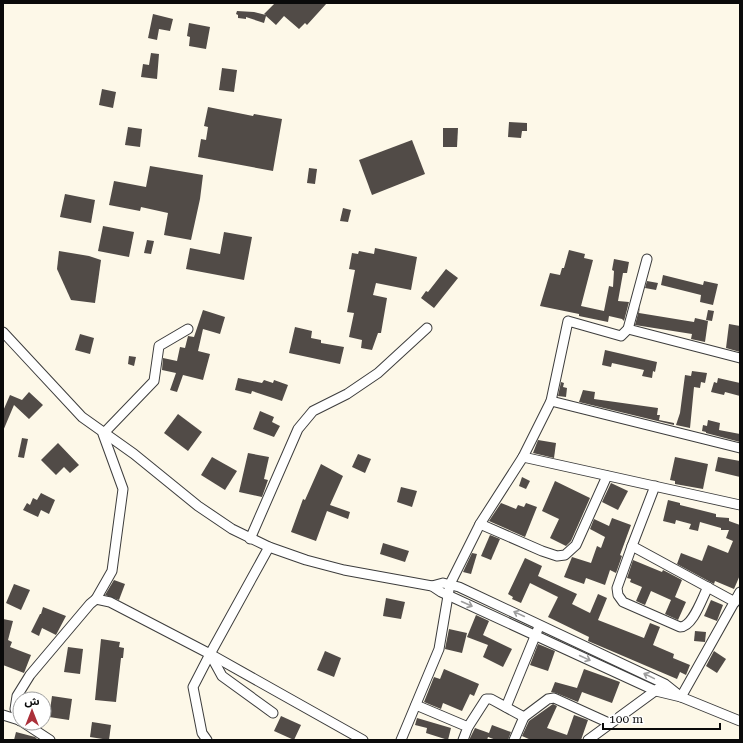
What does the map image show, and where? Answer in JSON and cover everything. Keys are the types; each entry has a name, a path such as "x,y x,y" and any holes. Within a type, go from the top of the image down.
{"street":[{"path":"401,740 439,649 444,625 446,595 450,584 480,524 523,457 551,401 568,321 621,336 628,329 647,259"},
{"path":"250,539 298,429 313,411 347,394 378,373 427,328"},
{"path":"628,329 740,358"},
{"path":"103,434 154,380 159,346 188,330"},
{"path":"3,332 72,409 103,434 134,454 214,518 250,539 269,547 325,565 432,586 450,584 540,624 665,684 681,697"},
{"path":"551,401 740,448"},
{"path":"20,691 30,675 90,604 96,599 112,571 123,489 103,434"},
{"path":"523,457 740,505"},
{"path":"480,524 557,556 565,554 576,545 608,476"},
{"path":"655,486 617,588 618,595 623,602 680,627 684,627 690,623 708,587"},
{"path":"632,546 735,602"},
{"path":"207,740 202,733 194,687 210,654 269,547"},
{"path":"432,586 446,595 535,634 656,691 681,697 740,721"},
{"path":"681,697 740,592"},
{"path":"96,599 110,602 210,654 363,740"},
{"path":"506,708 540,624"},
{"path":"210,654 222,676 273,713"},
{"path":"588,740 609,723 665,684"},
{"path":"514,740 524,717 548,699 554,698 609,723"},
{"path":"463,740 468,727 486,699 491,699 524,717"},
{"path":"416,705 468,727"},
{"path":"36,731 50,740"}],"building":[{"path":"275,3 327,3 307,25 305,23 299,29 284,16 276,25 266,16 264,23 246,17 246,19 238,18 238,15 236,14 237,11 254,12 266,15 264,14"},
{"path":"153,14 173,19 170,31 159,29 157,40 148,38"},
{"path":"189,23 210,27 206,49 189,46 190,37 187,36"},
{"path":"151,53 159,54 157,79 141,77 143,64 149,65"},
{"path":"222,68 237,70 234,92 219,90"},
{"path":"102,89 116,92 113,108 99,105"},
{"path":"208,107 253,116 254,114 282,119 273,171 198,157 201,139 206,140 208,127 204,126"},
{"path":"509,122 527,123 527,131 522,131 521,138 508,137"},
{"path":"128,127 142,129 140,147 125,145"},
{"path":"443,128 458,128 457,147 443,147"},
{"path":"412,140 425,174 372,195 359,160"},
{"path":"150,166 203,175 200,199 191,240 164,235 168,213 141,207 140,211 109,205 114,181 146,187"},
{"path":"309,168 317,169 315,184 307,183"},
{"path":"65,194 95,200 91,223 60,217"},
{"path":"343,208 351,210 348,222 340,221"},
{"path":"103,226 134,232 129,257 98,251"},
{"path":"224,232 252,237 244,280 186,269 190,248 220,254"},
{"path":"147,240 154,241 151,254 144,253"},
{"path":"375,248 417,257 411,290 376,283 373,295 387,298 381,333 378,333 372,350 361,348 362,340 349,337 354,313 347,312 355,270 349,269 352,253 358,254 359,251 374,254"},
{"path":"569,250 585,254 584,258 593,260 581,306 604,311 609,286 613,287 614,271 612,270 614,259 629,262 627,273 623,273 618,301 629,302 624,321 622,319 609,316 608,322 540,306 550,273 560,275 562,268 564,268"},
{"path":"59,251 89,256 101,260 95,303 71,300 57,269"},
{"path":"446,269 458,278 434,308 421,298 426,291 428,292"},
{"path":"663,275 703,285 704,281 718,284 713,305 700,302 701,295 661,285"},
{"path":"647,281 658,283 656,290 645,288"},
{"path":"640,306 639,313 694,322 695,318 708,321 705,342 691,339 692,334 635,325"},
{"path":"203,310 225,317 220,334 203,329 198,351 210,354 203,380 183,375 177,392 170,390 176,373 162,370 163,358 177,361 180,347 185,348 188,336 194,337"},
{"path":"708,310 714,311 712,321 706,320"},
{"path":"729,324 740,326 740,352 726,348"},
{"path":"295,327 312,331 311,338 321,340 321,343 344,347 340,364 289,353"},
{"path":"80,334 94,338 90,354 75,350"},
{"path":"605,350 657,362 652,378 642,376 644,370 612,363 611,367 602,365"},
{"path":"129,356 136,357 134,366 128,364"},
{"path":"692,371 707,373 705,383 701,382 700,388 694,387 690,428 676,425 680,413 685,375 691,376"},
{"path":"238,378 262,383 264,380 273,383 274,380 288,385 282,401 252,391 251,394 235,390"},
{"path":"718,378 740,383 740,396 725,392 724,395 711,392 714,382 717,383"},
{"path":"561,382 564,383 563,387 567,388 566,397 558,396"},
{"path":"583,390 595,392 594,399 658,408 657,415 660,415 659,420 674,423 674,425 579,402"},
{"path":"29,392 43,405 29,419 14,405 3,431 3,411 10,395 22,400"},
{"path":"260,411 274,417 272,422 280,426 274,437 253,429"},
{"path":"178,414 202,432 188,451 164,433"},
{"path":"708,420 720,423 719,430 740,434 740,442 702,431 703,425 707,426"},
{"path":"22,438 28,439 24,458 18,457"},
{"path":"538,440 556,443 554,458 533,453"},
{"path":"58,443 79,465 70,473 64,467 56,475 41,460"},
{"path":"248,453 269,457 264,479 268,480 262,497 239,492"},
{"path":"358,454 371,459 365,473 352,467"},
{"path":"212,457 237,471 225,490 201,475"},
{"path":"675,457 708,464 703,489 675,484 675,481 670,480"},
{"path":"718,457 740,461 740,477 715,471"},
{"path":"321,464 343,476 330,505 350,512 348,519 327,511 316,541 291,532 303,499 305,500"},
{"path":"522,477 530,481 526,489 519,486"},
{"path":"555,481 590,498 571,541 566,546 550,538 559,519 542,511"},
{"path":"611,483 628,491 618,510 602,502"},
{"path":"401,487 417,491 412,507 397,502"},
{"path":"41,493 55,500 49,514 41,510 38,517 23,510 27,503 30,505 33,498 37,500"},
{"path":"668,500 680,503 680,505 716,514 716,517 729,518 729,521 740,525 740,575 734,589 715,581 714,584 675,563 677,564 681,553 702,561 708,545 728,553 733,541 726,538 729,530 721,530 721,528 700,522 698,531 689,529 691,524 676,520 675,524 663,521"},
{"path":"501,503 516,509 518,505 524,507 526,503 537,507 525,537 489,521"},
{"path":"612,518 631,525 620,555 622,556 616,573 610,570 605,585 586,578 584,584 564,577 572,557 591,563 597,546 601,548 605,537 590,529 594,519 609,526"},
{"path":"490,535 500,539 491,560 481,556"},
{"path":"383,543 409,551 405,562 380,554"},
{"path":"472,553 477,554 471,574 463,572"},
{"path":"525,558 542,566 538,576 577,594 572,604 590,613 598,594 607,598 598,620 644,638 650,623 660,627 653,645 674,654 673,658 690,665 686,675 680,672 677,679 588,641 589,637 548,617 558,597 530,583 521,603 512,599 513,597 508,594"},
{"path":"633,560 662,572 663,570 682,580 675,597 686,602 678,620 665,614 671,600 651,591 645,605 636,601 642,587 630,582 631,579 627,578"},
{"path":"114,580 125,584 119,600 105,595"},
{"path":"14,584 30,590 21,610 6,603"},
{"path":"386,598 405,602 401,619 383,616"},
{"path":"711,600 723,605 717,621 704,616"},
{"path":"43,607 66,616 56,635 42,628 39,636 31,632 41,614"},
{"path":"476,615 489,621 483,635 512,649 503,667 483,657 488,645 467,637"},
{"path":"3,619 13,621 8,640 12,642 10,647 31,655 24,673 3,665"},
{"path":"449,629 467,633 462,653 445,649"},
{"path":"695,631 706,632 705,642 694,641"},
{"path":"101,639 120,642 119,647 124,648 123,658 121,658 116,702 95,700"},
{"path":"538,644 555,651 548,671 530,665"},
{"path":"68,647 83,649 80,674 64,672"},
{"path":"325,651 341,658 334,677 317,670"},
{"path":"714,651 726,659 717,673 706,666"},
{"path":"444,669 479,684 474,696 470,694 462,711 443,703 441,709 424,702 434,677 440,679"},
{"path":"584,669 620,682 612,703 582,692 578,702 551,692 555,682 577,688"},
{"path":"52,696 72,699 69,720 52,717"},
{"path":"553,704 557,706 547,728 567,735 574,715 588,720 581,740 531,740 522,736 529,721"},
{"path":"281,716 301,725 294,740 274,731"},
{"path":"417,718 451,728 448,740 426,733 427,728 415,725"},
{"path":"92,722 111,725 109,740 90,737"},
{"path":"492,725 511,732 508,740 496,740 488,737 487,740 469,740 475,728 489,733"},
{"path":"16,732 35,737 38,740 14,740"}]}
